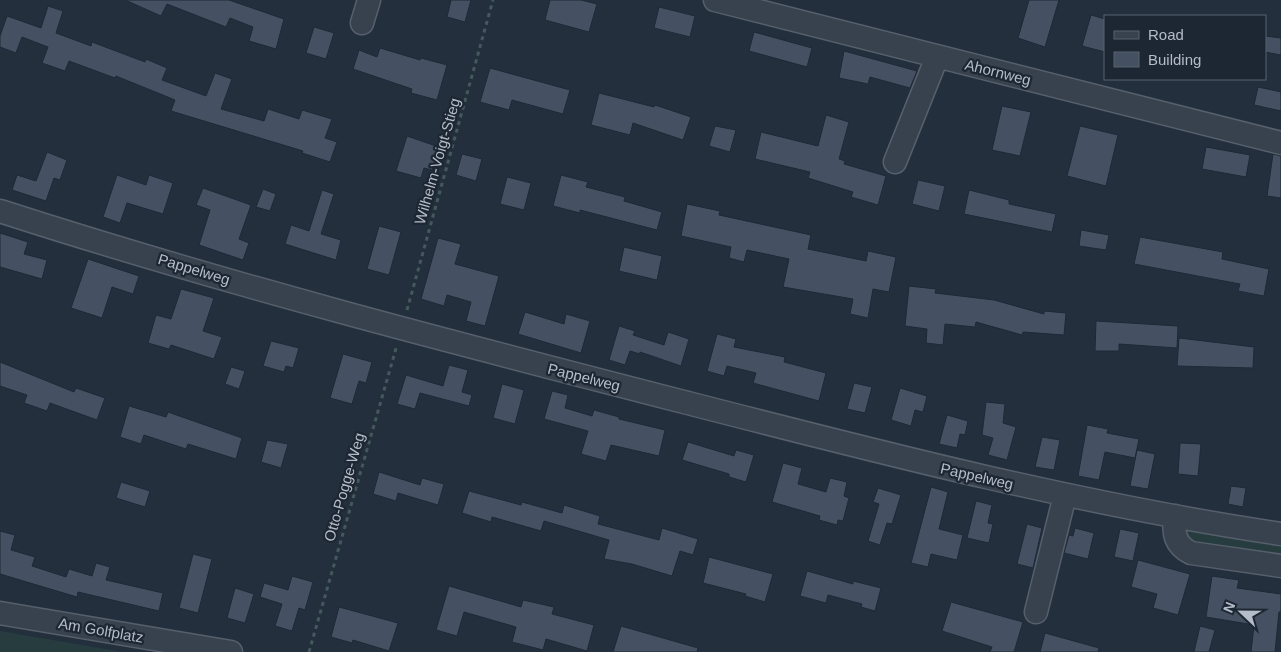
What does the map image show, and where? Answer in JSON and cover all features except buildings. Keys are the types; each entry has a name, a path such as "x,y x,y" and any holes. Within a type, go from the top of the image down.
{"street":[{"path":"362,23 369,0"},
{"name":"Ahornweg","path":"715,0 1281,143"},
{"path":"895,162 938,57"},
{"name":"Pappelweg","path":"0,211 77,236 402,329 829,441 1065,495 1281,534"},
{"path":"1036,612 1065,495"},
{"path":"1175,516 1174,529 1176,541 1182,549 1191,554 1281,566"},
{"name":"Am Golfplatz","path":"0,613 232,652"}],"path":[{"name":"Wilhelm-Voigt-Stieg","path":"402,329 493,0"},
{"name":"Otto-Pogge-Weg","path":"309,652 402,329"}],"green space":[{"path":"1182,527 1281,541 1281,559 1192,548"},
{"path":"0,631 123,652 0,652"}]}
